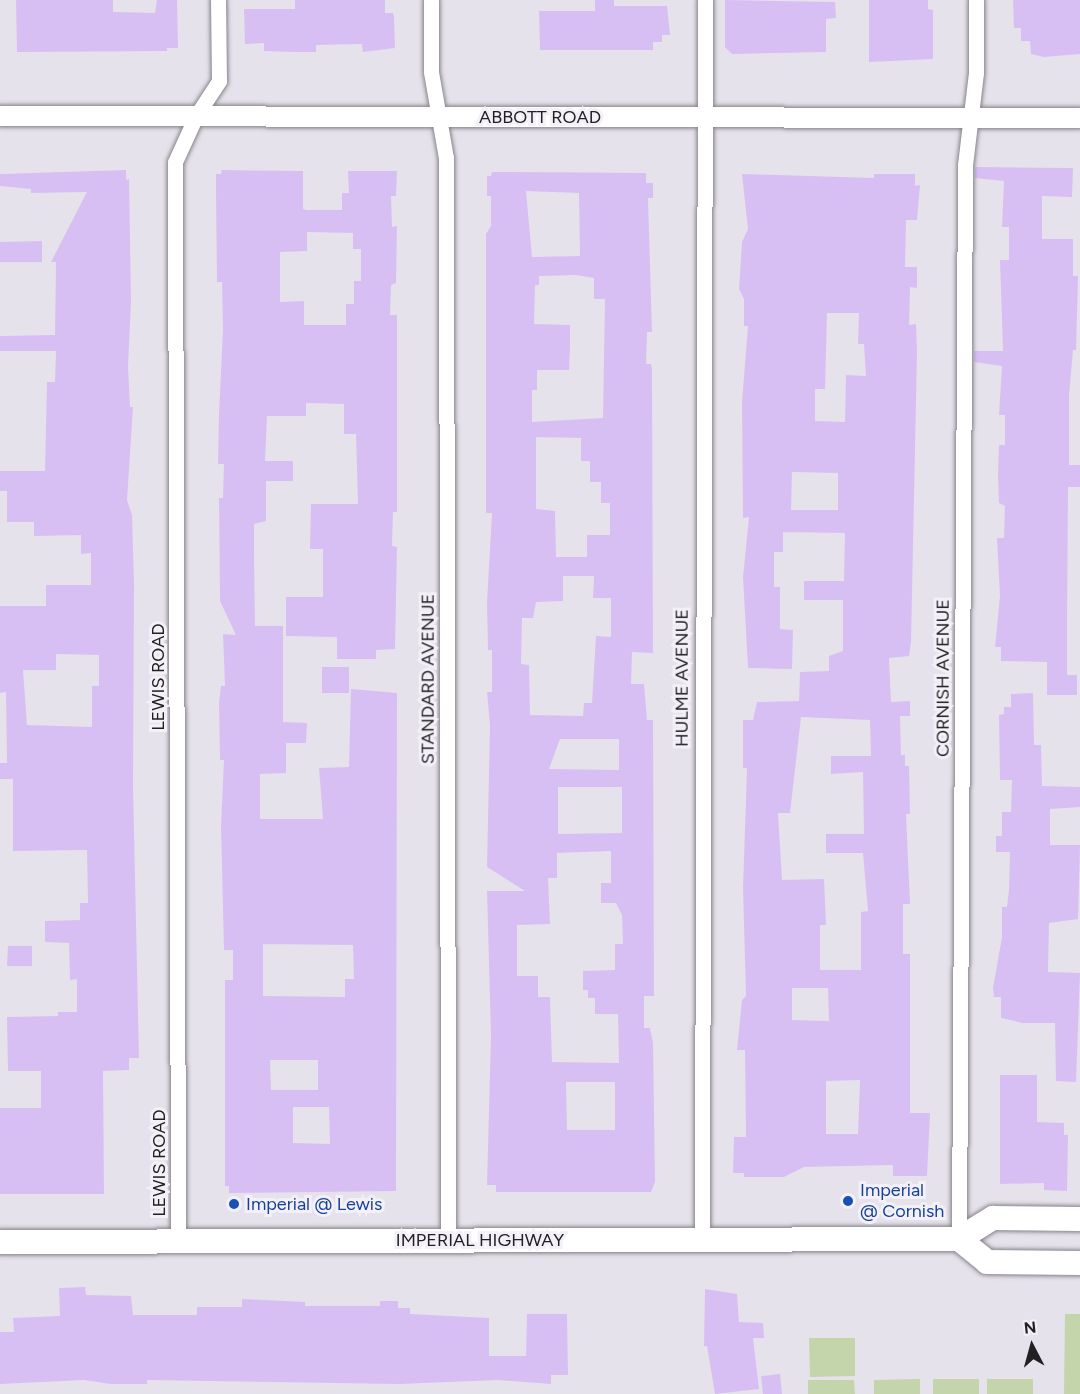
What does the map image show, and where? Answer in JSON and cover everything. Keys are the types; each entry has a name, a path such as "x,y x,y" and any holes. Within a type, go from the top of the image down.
{"main road":[{"path":"1080,1219 993,1218 959,1239 987,1262 1080,1263"},
{"name":"IMPERIAL HIGHWAY","path":"0,1242 959,1239"}],"street":[{"name":"LEWIS ROAD","path":"178,1242 175,162 196,116 219,81 218,0"},
{"name":"STANDARD AVENUE","path":"430,0 431,72 441,117 446,170 448,1240"},
{"name":"HULME AVENUE","path":"702,1239 705,0"},
{"name":"CORNISH AVENUE","path":"959,1239 965,165 971,118 976,0"},
{"name":"ABBOTT ROAD","path":"0,116 1080,118"}],"green space":[{"path":"1065,1314 1080,1314 1080,1394 1064,1394"},
{"path":"809,1338 855,1338 855,1376 810,1377"},
{"path":"920,1379 920,1394 874,1394 874,1380"},
{"path":"933,1379 979,1379 979,1394 933,1394"},
{"path":"987,1379 1033,1379 1033,1394 987,1394"},
{"path":"808,1380 854,1380 855,1394 808,1394"}],"building":[{"path":"16,0 113,0 113,12 155,13 157,0 177,0 178,48 167,48 167,51 17,52"},
{"path":"295,0 385,0 385,13 393,13 394,17 395,48 363,52 362,44 316,45 316,52 296,52 264,51 264,43 245,44 244,9 295,9"},
{"path":"595,0 614,0 614,6 667,6 670,35 662,35 662,42 653,42 653,50 540,50 539,11 595,11"},
{"path":"725,0 835,2 836,18 826,19 826,52 732,54 725,47"},
{"path":"869,0 928,0 928,9 933,10 933,59 869,62"},
{"path":"1013,0 1080,0 1080,54 1044,57 1031,54 1030,41 1021,41 1021,28 1014,28"},
{"path":"975,167 1073,168 1072,197 1042,196 1042,239 1073,239 1073,276 1078,276 1076,350 1073,350 1069,396 1069,465 1080,465 1080,487 1068,487 1067,627 1067,675 1077,675 1077,695 1047,695 1047,662 1001,661 1001,647 995,647 1000,596 997,538 1004,538 1005,506 999,503 998,475 999,445 1005,445 1005,415 999,415 1002,366 974,362 974,351 1003,351 1000,260 1009,260 1009,227 1002,227 1004,181 975,178"},
{"path":"126,170 126,180 129,179 131,301 128,366 130,407 133,407 127,500 132,515 134,584 133,786 139,1058 129,1058 129,1070 103,1071 104,1194 0,1194 0,1108 41,1108 41,1071 8,1071 7,1017 58,1016 58,1012 77,1012 77,979 70,980 69,943 45,942 45,921 80,920 80,903 88,903 87,850 13,851 13,779 0,779 0,763 7,763 6,692 0,693 0,606 46,606 46,585 91,585 91,553 81,554 81,535 34,536 34,522 7,522 7,491 0,491 0,471 45,471 47,382 55,382 56,351 0,351 0,336 55,335 56,262 51,262 87,192 31,193 31,189 0,186 0,174","holes":["56,654 99,655 99,686 92,686 92,727 27,725 23,670 56,670"]},
{"path":"222,170 303,171 303,209 342,210 342,193 349,193 348,171 397,171 396,196 391,196 392,227 397,226 396,283 391,285 390,315 397,315 397,512 393,512 392,546 397,547 395,649 376,650 376,659 337,659 337,637 286,636 286,597 323,597 323,549 310,549 311,504 358,504 356,434 344,434 344,404 306,403 306,416 267,416 265,461 293,461 293,481 266,481 266,521 254,524 255,626 283,626 283,722 307,723 306,743 286,743 286,773 260,774 260,819 323,819 319,768 349,767 351,689 397,693 396,1191 229,1193 229,1186 225,1186 225,980 233,980 233,950 224,950 221,826 224,760 220,760 219,703 221,686 225,686 223,634 236,635 220,601 219,498 223,498 224,464 218,464 223,330 222,282 217,282 216,174 221,174","holes":["307,232 353,233 353,249 361,249 361,281 354,281 354,304 346,304 346,325 304,325 304,301 280,302 280,252 307,251","263,944 353,945 354,979 345,979 345,997 263,996","270,1060 318,1060 318,1090 271,1090","293,1107 329,1107 330,1144 293,1143"]},
{"path":"492,172 646,173 646,183 653,183 653,198 648,198 652,332 647,332 646,364 651,364 652,369 653,653 632,652 631,684 644,684 647,720 653,720 654,996 644,996 644,1028 650,1028 653,1043 655,1182 651,1192 496,1192 496,1185 487,1185 491,1036 487,891 525,891 487,867 490,725 487,692 492,692 492,650 488,650 487,602 492,513 486,513 486,234 491,226 491,196 487,196 487,176 491,176","holes":["526,191 579,193 580,256 532,257","576,275 594,278 594,299 605,299 603,418 532,422 532,390 537,390 537,370 569,370 570,325 534,324 535,285 539,285 539,276","536,437 581,438 581,461 590,461 590,482 601,482 601,503 610,503 610,535 587,535 587,557 556,557 555,511 536,509","563,576 594,576 593,598 611,598 611,637 596,636 592,703 584,703 583,716 530,715 529,665 521,664 522,618 533,618 536,602 563,601","560,739 619,739 619,770 549,769","558,787 622,787 622,833 558,834","611,851 611,883 601,883 601,903 616,903 622,915 623,944 615,944 615,970 583,971 583,990 588,990 588,998 595,998 595,1014 618,1014 619,1063 552,1062 550,997 538,997 538,976 517,976 517,925 550,924 548,878 557,878 557,853","566,1082 615,1082 615,1130 567,1130"]},
{"path":"742,174 874,178 874,174 915,174 915,186 920,185 917,220 906,220 905,267 917,267 917,288 910,287 909,325 916,324 917,352 911,642 909,656 889,658 891,702 910,701 910,716 900,716 901,755 905,755 905,766 909,766 910,814 906,814 910,904 903,904 903,954 910,954 910,1113 930,1113 927,1176 893,1176 893,1165 804,1167 784,1177 744,1177 744,1173 733,1173 734,1137 746,1137 745,1050 737,1050 742,1000 746,996 743,888 747,768 743,768 743,720 753,720 757,702 799,701 800,672 829,671 829,656 843,651 843,600 804,600 804,581 844,581 845,533 783,532 783,552 774,552 774,587 780,587 780,629 793,630 792,669 748,668 743,577 749,517 743,518 742,402 748,326 744,326 744,299 739,289 742,242 748,229","holes":["827,313 859,313 858,344 864,344 866,376 846,375 845,422 815,421 815,389 825,389","792,472 838,473 838,510 791,510","801,717 870,720 871,756 831,756 831,774 863,772 864,834 826,834 826,853 863,853 868,911 861,912 861,970 820,970 820,925 826,925 824,879 782,880 778,813 790,813","792,988 828,988 829,1021 792,1020","860,1080 858,1134 826,1134 826,1081"]},
{"path":"42,241 42,262 0,262 0,242"},
{"path":"322,667 349,667 349,693 322,693"},
{"path":"1033,693 1034,745 1041,745 1042,786 1080,787 1080,807 1050,809 1050,845 1080,845 1078,919 1049,923 1048,972 1080,973 1076,1082 1056,1081 1055,1023 1023,1023 1001,1018 1001,997 994,997 993,988 1002,937 1002,907 1007,907 1010,852 996,852 996,836 1002,836 1002,812 1011,812 1012,780 1000,780 999,715 1004,714 1004,707 1011,707 1011,694"},
{"path":"8,946 32,946 32,966 7,966"},
{"path":"1000,1075 1037,1075 1037,1122 1064,1123 1064,1135 1068,1135 1067,1191 1044,1190 1044,1183 1000,1184"},
{"path":"85,1287 86,1295 131,1296 133,1315 197,1315 197,1307 242,1307 242,1299 305,1302 305,1306 380,1306 380,1301 398,1301 398,1308 410,1308 410,1314 489,1318 489,1356 526,1356 527,1314 567,1314 568,1375 551,1375 551,1384 498,1380 399,1384 147,1380 147,1384 111,1384 84,1380 0,1384 0,1332 14,1332 13,1318 60,1316 59,1288"},
{"path":"705,1289 737,1294 739,1322 763,1323 764,1338 753,1338 759,1389 715,1394 707,1346 704,1346"},
{"path":"780,1374 782,1394 763,1394 761,1376"}],"place":[{"name":"Imperial @ Cornish","path":"848,1201"},
{"name":"Imperial @ Lewis","path":"234,1204"}]}
